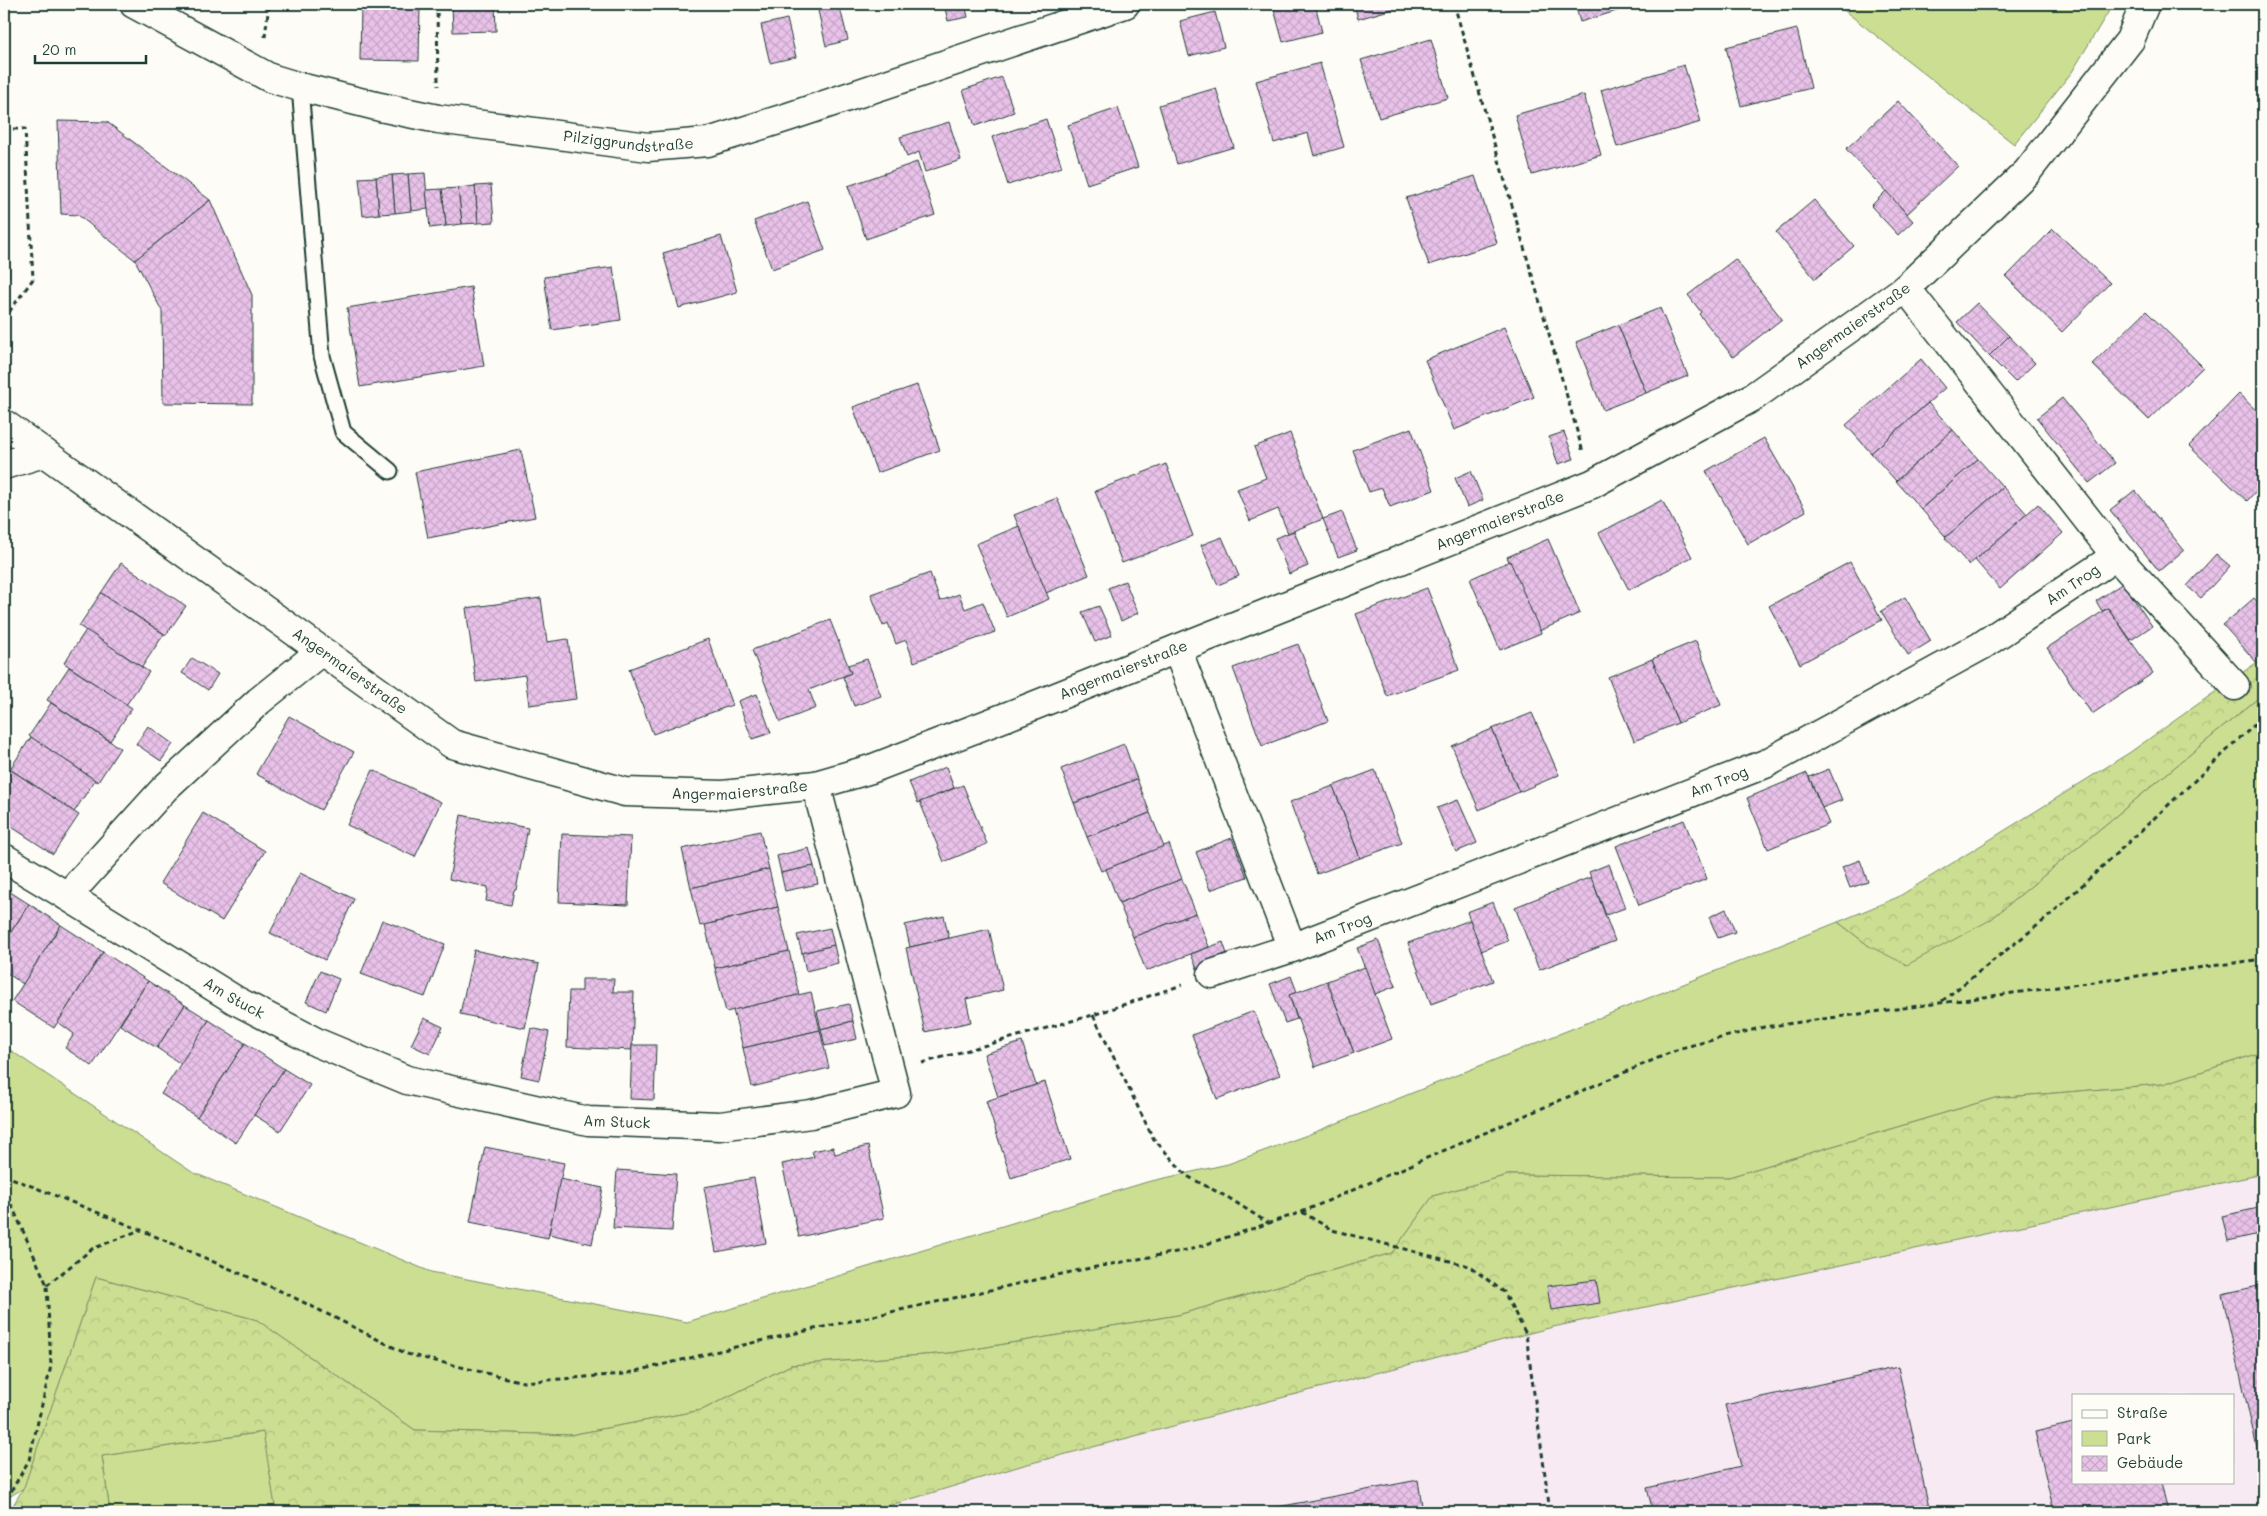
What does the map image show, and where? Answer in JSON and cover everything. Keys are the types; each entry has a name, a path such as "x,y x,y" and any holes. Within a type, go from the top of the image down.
{"street":[{"name":"Pilziggrundstraße","path":"134,4 270,78 300,87 380,108 438,119 648,147 708,142 1125,4"},
{"name":"Angermaierstraße","path":"4,424 320,652 452,744 625,792 722,795 816,785 880,765 1592,484 1754,397 1906,288 2027,172 2130,40 2145,4"},
{"name":"Am Trog","path":"1906,288 2116,556 2234,686"},
{"path":"4,465 44,453"},
{"name":"Am Trog","path":"1212,974 1292,948 1765,764 1981,646 2116,556"},
{"path":"1177,648 1292,948"},
{"path":"67,896 165,788 259,701 320,652"},
{"name":"Am Stuck","path":"4,858 236,1000 318,1043 407,1080 588,1121 720,1126 811,1114 896,1093 816,785"}],"lane":[{"path":"300,87 322,356 343,432 390,471"}],"path":[{"path":"438,4 438,119"},
{"path":"1454,4 1592,484"},
{"path":"4,130 24,129 33,278 4,319"},
{"path":"1942,1001 2047,918 2263,717"},
{"path":"4,1176 141,1230 285,1293 407,1354 523,1382 624,1374 756,1342 1080,1270 1192,1249 1302,1212 1681,1048 1764,1027 1942,1001 2263,959"},
{"path":"890,1072 1093,1015 1212,974"},
{"path":"1093,1015 1153,1138 1187,1176 1228,1198 1268,1223"},
{"path":"4,1188 47,1285 51,1366 29,1460 4,1504"},
{"path":"1302,1212 1332,1230 1469,1266 1504,1292 1526,1334 1550,1512"},
{"path":"47,1285 92,1249 141,1230"}],"shaded area":[{"path":"2263,1174 2263,1512 868,1512 1024,1465 1553,1327"}],"green space":[{"path":"1836,4 2113,4 2072,72 2014,144"},
{"path":"2263,658 2263,694 1990,920 1907,965 1869,946 1838,922 1898,897 2129,753"},
{"path":"2263,694 2263,1052 2163,1084 1995,1098 1729,1177 1508,1175 1433,1196 1392,1253 1178,1315 951,1353 791,1365 702,1410 570,1435 415,1430 257,1320 96,1277 24,1488 4,1500 4,1046 192,1172 431,1272 687,1322 1147,1182 1228,1164 1310,1134 1838,922 1869,946 1990,920"},
{"path":"2263,1052 2263,1174 1553,1327 1024,1465 868,1512 276,1512 263,1432 102,1456 110,1512 9,1512 24,1487 96,1277 257,1320 415,1430 570,1435 702,1410 791,1365 951,1353 1178,1315 1392,1253 1433,1196 1508,1175 1729,1177 1995,1098 2163,1084"},
{"path":"264,1432 276,1512 110,1512 102,1456"}],"building":[{"path":"361,4 420,4 419,61 360,60"},
{"path":"452,4 495,4 496,31 453,32"},
{"path":"839,4 848,40 826,46 817,6"},
{"path":"944,4 965,4 968,17 948,21"},
{"path":"986,4 1006,4 1006,5 987,9"},
{"path":"1296,4 1315,4 1322,32 1283,42 1274,9"},
{"path":"1354,4 1410,4 1358,19"},
{"path":"1575,4 1629,4 1630,7 1580,22"},
{"path":"1215,12 1224,47 1189,56 1180,21"},
{"path":"787,19 796,57 770,63 761,25"},
{"path":"1797,29 1811,88 1741,106 1726,47"},
{"path":"1431,39 1448,98 1379,118 1361,60"},
{"path":"1320,63 1344,147 1314,156 1308,133 1274,143 1256,81"},
{"path":"1684,65 1701,122 1617,147 1601,90"},
{"path":"1002,77 1014,112 975,126 963,90"},
{"path":"1216,88 1234,147 1177,164 1159,105"},
{"path":"1584,95 1601,155 1532,175 1515,115"},
{"path":"1898,101 1958,166 1907,214 1846,149"},
{"path":"1118,108 1138,167 1087,184 1068,125"},
{"path":"1046,119 1062,167 1008,185 992,137"},
{"path":"58,121 107,122 210,200 135,260 78,215 61,214"},
{"path":"949,122 961,160 925,172 919,152 907,157 900,137"},
{"path":"917,162 935,215 866,239 848,186"},
{"path":"425,173 428,209 411,211 408,174"},
{"path":"408,174 411,211 395,213 392,175"},
{"path":"392,175 395,213 379,214 376,177"},
{"path":"1475,176 1497,243 1429,265 1406,198"},
{"path":"376,177 379,214 363,216 359,178"},
{"path":"4,184 8,184 9,277 4,277"},
{"path":"491,185 494,222 478,223 475,186"},
{"path":"475,186 478,223 462,224 458,188"},
{"path":"458,188 462,224 446,226 442,189"},
{"path":"442,189 446,226 430,228 426,190"},
{"path":"1886,191 1913,221 1898,235 1871,206"},
{"path":"210,200 252,295 252,404 163,403 162,311 135,260"},
{"path":"1814,200 1854,246 1815,279 1776,232"},
{"path":"807,201 825,250 772,269 754,221"},
{"path":"2053,229 2110,283 2062,332 2006,277"},
{"path":"721,236 737,292 679,308 663,253"},
{"path":"1735,259 1782,319 1733,357 1699,314 1701,312 1688,295"},
{"path":"613,267 621,320 552,330 544,277"},
{"path":"471,287 484,366 360,387 347,308"},
{"path":"1977,303 2009,336 1989,356 1957,322"},
{"path":"1660,308 1688,376 1646,393 1618,325"},
{"path":"2146,311 2203,367 2149,420 2092,364"},
{"path":"1618,325 1646,393 1603,410 1576,342"},
{"path":"1504,327 1534,397 1454,430 1425,360"},
{"path":"2009,336 2035,363 2015,382 1989,356"},
{"path":"1921,359 1945,388 1871,453 1846,425"},
{"path":"917,385 940,450 877,473 853,407"},
{"path":"2239,394 2263,417 2263,483 2247,501 2189,446"},
{"path":"2062,398 2115,463 2089,483 2037,418"},
{"path":"1928,403 1953,430 1896,481 1871,453"},
{"path":"1411,428 1434,490 1390,507 1382,488 1369,492 1353,450"},
{"path":"1953,430 1978,459 1921,509 1896,481"},
{"path":"1564,432 1574,459 1558,464 1549,437"},
{"path":"1290,433 1323,519 1288,533 1278,509 1250,521 1237,489 1266,478 1254,447"},
{"path":"1764,438 1806,511 1748,544 1706,471"},
{"path":"521,450 535,517 428,538 415,472"},
{"path":"1978,459 2003,487 1946,537 1921,509"},
{"path":"1166,464 1193,536 1122,563 1095,491"},
{"path":"1471,471 1483,500 1467,507 1455,478"},
{"path":"2003,487 2027,514 1969,565 1945,538"},
{"path":"2135,490 2184,550 2159,571 2110,510"},
{"path":"1057,498 1089,575 1046,593 1014,515"},
{"path":"1662,500 1692,557 1629,590 1599,533"},
{"path":"2038,504 2063,533 2000,589 1975,560"},
{"path":"1342,512 1357,550 1338,557 1323,519"},
{"path":"1019,526 1049,599 1007,617 976,544"},
{"path":"1294,531 1308,566 1289,574 1275,538"},
{"path":"1222,537 1239,576 1218,585 1201,545"},
{"path":"1548,539 1580,613 1539,631 1507,557"},
{"path":"2216,554 2230,566 2201,598 2187,586"},
{"path":"1510,561 1541,633 1500,650 1470,579"},
{"path":"1850,562 1882,620 1800,664 1769,606"},
{"path":"121,563 186,606 166,635 101,593"},
{"path":"930,573 940,601 959,594 965,609 983,602 995,632 914,662 906,640 896,644 888,623 883,626 871,594"},
{"path":"1125,581 1138,613 1121,621 1108,588"},
{"path":"2123,583 2152,626 2131,640 2108,608 2102,611 2096,601"},
{"path":"1427,588 1459,670 1387,696 1356,614"},
{"path":"101,593 164,634 142,667 79,626"},
{"path":"1905,597 1931,641 1908,655 1881,611"},
{"path":"541,598 547,642 568,639 576,699 529,705 525,675 476,682 466,608"},
{"path":"2254,598 2263,608 2263,659 2258,664 2223,625"},
{"path":"1099,606 1112,635 1095,642 1082,612"},
{"path":"2108,608 2153,673 2092,714 2047,648"},
{"path":"830,620 851,673 809,690 816,708 780,722 752,650"},
{"path":"86,630 149,672 126,705 64,663"},
{"path":"708,639 732,705 653,734 629,669"},
{"path":"1696,641 1721,705 1678,723 1652,659"},
{"path":"1298,644 1328,721 1262,746 1233,668"},
{"path":"192,658 218,674 208,690 182,673"},
{"path":"867,659 881,696 854,706 843,677 851,673 848,665"},
{"path":"1652,659 1678,723 1634,741 1608,677"},
{"path":"69,667 132,708 110,741 47,700"},
{"path":"757,694 771,733 752,739 738,701"},
{"path":"51,703 120,748 98,782 29,736"},
{"path":"1532,713 1559,775 1519,792 1492,729"},
{"path":"289,716 354,752 321,810 256,774"},
{"path":"148,726 173,744 161,761 136,744"},
{"path":"1492,729 1519,792 1479,810 1452,746"},
{"path":"31,737 95,780 74,812 10,769"},
{"path":"1124,744 1137,779 1074,803 1061,769"},
{"path":"5,766 79,815 53,854 4,822"},
{"path":"946,767 954,788 918,803 909,782"},
{"path":"1829,769 1842,800 1822,808 1809,777"},
{"path":"373,770 441,802 415,857 347,825"},
{"path":"1375,770 1402,843 1360,858 1333,786"},
{"path":"1807,773 1829,824 1768,849 1747,798"},
{"path":"1137,779 1150,813 1087,837 1074,803"},
{"path":"963,785 987,844 944,862 920,802"},
{"path":"1333,786 1360,858 1317,874 1290,802"},
{"path":"1458,800 1477,843 1456,852 1437,808"},
{"path":"203,813 265,851 222,921 160,883"},
{"path":"1150,813 1164,847 1101,871 1087,837"},
{"path":"461,815 528,828 516,890 514,890 511,905 486,901 488,887 449,879"},
{"path":"1684,820 1707,879 1639,905 1616,846"},
{"path":"760,831 769,869 691,888 682,849"},
{"path":"562,834 631,837 628,905 559,902"},
{"path":"1232,838 1247,877 1210,890 1196,852"},
{"path":"1169,844 1182,879 1119,903 1106,869"},
{"path":"809,848 814,866 781,873 777,856"},
{"path":"1860,860 1868,882 1850,888 1842,867"},
{"path":"1609,864 1625,908 1606,915 1589,872"},
{"path":"814,866 818,884 785,891 781,873"},
{"path":"769,869 778,907 700,926 691,888"},
{"path":"300,873 354,899 325,960 270,933"},
{"path":"1591,877 1615,941 1539,970 1515,907"},
{"path":"1182,879 1196,913 1133,937 1119,903"},
{"path":"4,888 29,904 4,943"},
{"path":"1493,902 1508,941 1481,951 1467,912"},
{"path":"29,904 61,925 23,984 4,971 4,943"},
{"path":"778,907 789,951 715,968 705,925"},
{"path":"1726,909 1735,932 1718,938 1709,917"},
{"path":"1196,913 1209,947 1146,971 1133,937"},
{"path":"944,916 949,938 910,947 905,925"},
{"path":"382,920 445,944 425,997 361,974"},
{"path":"1470,920 1493,981 1431,1004 1408,943"},
{"path":"61,925 103,952 54,1028 12,1001"},
{"path":"830,928 834,945 802,953 797,935"},
{"path":"989,929 1003,990 966,999 971,1022 925,1032 906,948"},
{"path":"1378,940 1396,986 1375,994 1357,948"},
{"path":"1223,942 1229,960 1198,971 1191,954"},
{"path":"834,945 838,963 806,971 802,953"},
{"path":"474,950 539,964 525,1028 460,1014"},
{"path":"789,951 799,995 726,1012 715,968"},
{"path":"103,952 148,981 92,1066 65,1048 74,1034 58,1022"},
{"path":"1365,967 1392,1039 1354,1053 1327,981"},
{"path":"320,971 339,979 326,1011 306,1002"},
{"path":"1291,976 1297,992 1289,995 1297,1019 1285,1023 1270,984"},
{"path":"582,979 614,979 613,992 634,992 632,1050 567,1047 569,991 582,991"},
{"path":"148,981 185,1005 157,1048 120,1025"},
{"path":"1327,981 1354,1053 1315,1067 1289,995"},
{"path":"811,992 820,1030 743,1048 733,1010"},
{"path":"849,1004 853,1021 821,1029 817,1011"},
{"path":"185,1005 209,1020 181,1064 157,1048"},
{"path":"1254,1011 1280,1075 1217,1099 1192,1035"},
{"path":"424,1018 443,1027 430,1054 411,1045"},
{"path":"209,1020 245,1043 197,1117 161,1094"},
{"path":"853,1021 857,1039 825,1046 821,1029"},
{"path":"531,1028 549,1032 539,1080 521,1076"},
{"path":"820,1030 829,1068 752,1087 743,1048"},
{"path":"1022,1042 1036,1085 998,1097 984,1054"},
{"path":"245,1043 284,1069 236,1143 197,1117"},
{"path":"632,1045 656,1045 654,1100 630,1099"},
{"path":"284,1069 310,1085 280,1131 254,1115"},
{"path":"1045,1082 1070,1159 1011,1178 986,1101"},
{"path":"868,1146 884,1218 799,1237 782,1164 814,1157 812,1151 833,1147 835,1154"},
{"path":"485,1147 564,1163 548,1238 470,1222"},
{"path":"617,1170 676,1174 672,1231 613,1228"},
{"path":"754,1178 766,1243 716,1252 704,1187"},
{"path":"560,1179 603,1188 592,1244 549,1234"},
{"path":"2263,1207 2263,1233 2228,1241 2222,1216"},
{"path":"1596,1280 1600,1303 1551,1310 1547,1286"},
{"path":"2263,1285 2263,1452 2258,1453 2222,1294"},
{"path":"1898,1367 1930,1512 1653,1512 1647,1488 1741,1466 1725,1405"},
{"path":"2072,1423 2072,1484 2161,1484 2168,1512 2054,1512 2035,1432"},
{"path":"1418,1480 1423,1512 1252,1512"}]}
